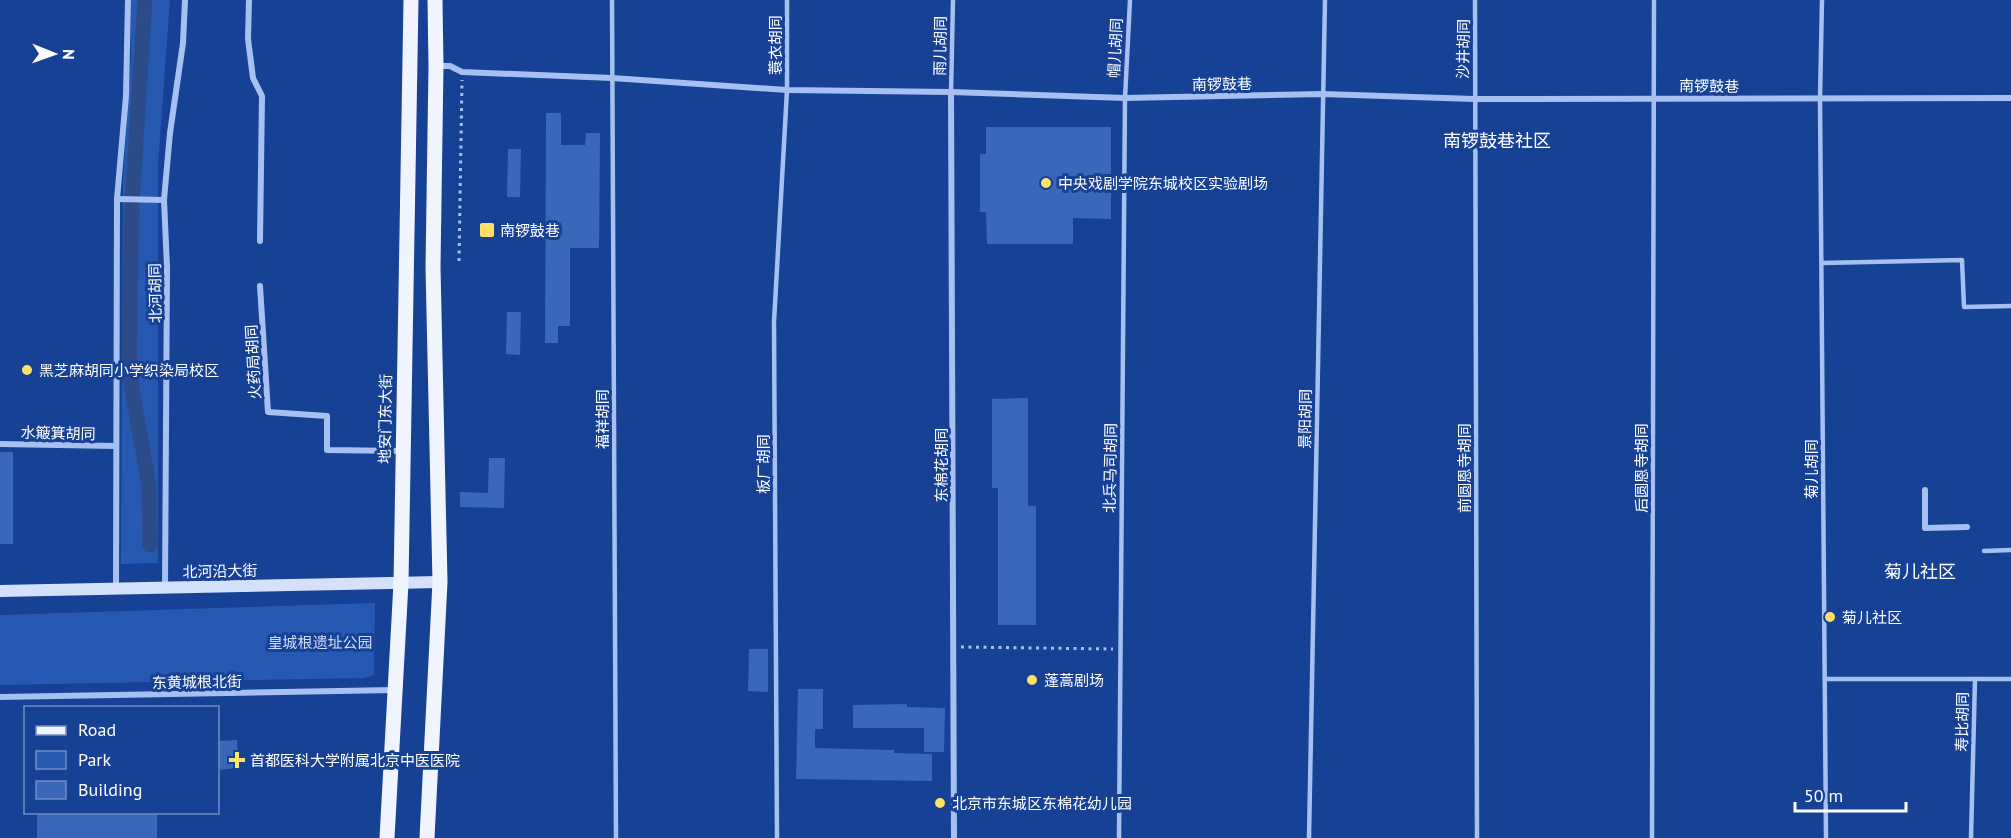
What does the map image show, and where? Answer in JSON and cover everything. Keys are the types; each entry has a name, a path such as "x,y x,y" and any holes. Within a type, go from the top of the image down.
{"main road":[{"name":"地安门东大街","path":"387,838 401,583 411,0"},
{"path":"427,838 440,582 433,267 435,0"},
{"name":"北河沿大街","path":"0,591 440,582"}],"street":[{"path":"116,589 117,199 126,96 128,0"},
{"name":"北河胡同","path":"165,588 167,278 164,200 170,134 183,44 185,0"},
{"path":"249,0 248,39 253,78 262,96 260,241"},
{"name":"南锣鼓巷","path":"436,66 450,66 462,72 612,78 787,90 951,92 1125,98 1323,94 1474,99 2011,98"},
{"name":"东棉花胡同","path":"951,92 954,838"},
{"path":"117,199 164,200"},
{"name":"火药局胡同","path":"260,286 268,412 327,416 327,450 402,451"},
{"name":"水簸箕胡同","path":"0,444 116,446"},
{"path":"1924,490 1925,528 1967,527"},
{"name":"东黄城根北街","path":"0,697 394,690"}],"lane":[{"name":"福祥胡同","path":"612,0 616,838"},
{"name":"蓑衣胡同","path":"787,0 787,90"},
{"name":"雨儿胡同","path":"951,92 953,0"},
{"name":"帽儿胡同","path":"1125,98 1130,0"},
{"name":"景阳胡同","path":"1309,838 1325,0"},
{"name":"沙井胡同","path":"1474,99 1475,0"},
{"name":"后圆恩寺胡同","path":"1652,838 1654,0"},
{"name":"菊儿胡同","path":"1822,0 1820,99 1826,838"},
{"name":"板厂胡同","path":"777,838 774,321 787,90"},
{"name":"北兵马司胡同","path":"1119,838 1125,98"},
{"name":"前圆恩寺胡同","path":"1474,99 1477,838"},
{"path":"1822,263 1962,260 1964,307 2011,306"},
{"path":"1984,551 2011,550"},
{"path":"1825,679 1975,679"},
{"name":"寿比胡同","path":"1971,838 1975,679 2011,679"}],"path":[{"path":"459,261 462,72"},
{"path":"953,647 1120,649"}],"green space":[{"path":"131,0 170,0 158,164 158,563 121,564 123,181 131,58"},
{"name":"皇城根遗址公园","path":"375,603 374,675 364,678 0,685 0,615"}],"building":[{"path":"546,113 561,113 561,145 585,145 586,133 600,133 599,248 570,248 570,326 558,326 558,343 545,343"},
{"name":"中央戏剧学院东城校区实验剧场","path":"986,127 1111,127 1111,219 1073,218 1073,244 987,244 986,212 980,212 980,154 986,154"},
{"path":"508,149 521,149 520,197 507,197"},
{"path":"507,312 521,312 520,355 506,354"},
{"path":"1028,398 1028,506 1036,506 1036,625 998,625 998,488 992,488 992,399"},
{"path":"0,452 13,452 13,544 0,544"},
{"path":"489,458 505,458 504,508 460,507 460,492 488,493"},
{"path":"749,649 768,649 768,692 748,691"},
{"path":"798,689 823,689 823,729 815,729 815,748 894,750 894,753 932,754 932,781 796,779"},
{"path":"907,704 907,707 945,708 944,752 924,752 924,728 853,728 853,705"},
{"path":"237,740 239,768 219,770 219,741"},
{"path":"37,814 157,814 157,838 37,838"}],"waterway":[{"path":"145,0 132,203 129,372 149,486 150,545"}],"place":[{"name":"中央戏剧学院东城校区实验剧场","path":"1046,183"},
{"name":"南锣鼓巷","path":"487,230"},
{"name":"黑芝麻胡同小学织染局校区","path":"27,370"},
{"name":"菊儿社区","path":"1830,617"},
{"name":"蓬蒿剧场","path":"1032,680"},
{"name":"首都医科大学附属北京中医医院","path":"237,760"},
{"name":"北京市东城区东棉花幼儿园","path":"940,803"}],"district":[{"name":"南锣鼓巷社区","path":"1497,140"},
{"name":"菊儿社区","path":"1920,571"}]}
